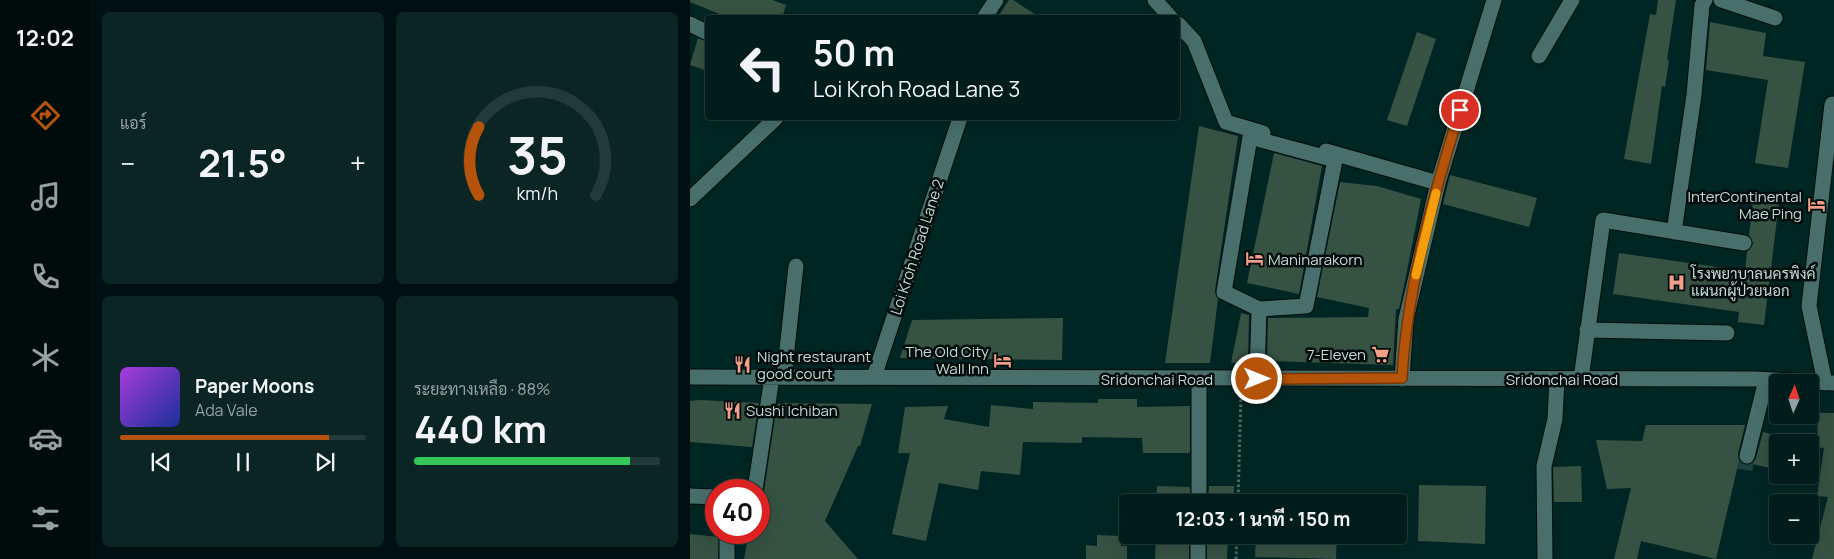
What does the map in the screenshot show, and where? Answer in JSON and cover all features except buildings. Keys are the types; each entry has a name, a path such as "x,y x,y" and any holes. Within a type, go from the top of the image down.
{"street":[{"path":"986,15 996,0"},
{"path":"1402,378 1406,319 1438,183 1494,0"},
{"path":"1539,56 1572,0"},
{"path":"1674,232 1694,95 1702,5 1705,0"},
{"path":"1721,0 1775,18"},
{"path":"1160,2 1169,15"},
{"path":"690,24 705,32"},
{"path":"1180,26 1194,41 1226,122 1438,183"},
{"path":"1829,383 1809,306 1832,104"},
{"path":"690,198 774,120"},
{"name":"Loi Kroh Road Lane 2","path":"874,377 959,120"},
{"path":"1250,137 1335,160 1306,306 1259,309 1224,292 1250,137"},
{"path":"1581,379 1603,220 1744,243"},
{"path":"757,479 778,377 796,266"},
{"path":"1257,379 1259,309"},
{"path":"1588,330 1727,333"},
{"name":"Sridonchai Road","path":"690,377 1402,378 1766,380 1829,383"},
{"path":"1198,494 1199,379"},
{"path":"1545,559 1544,466 1555,419 1557,379"},
{"path":"1747,456 1766,380"},
{"path":"690,496 705,497"},
{"path":"726,559 727,544"},
{"path":"1198,544 1198,559"}],"path":[{"path":"1238,494 1241,378"},
{"path":"1236,559 1237,544"}],"tunnel":[{"path":"1745,470 1747,456"}],"slow traffic":[{"path":"1416,275 1436,193"}],"place":[{"name":"InterContinental Mae Ping","path":"1816,205"},
{"name":"Maninarakorn","path":"1254,259"},
{"name":"โรงพยาบาลนครพิงค์ แผนกผู้ป่วยนอก","path":"1677,282"},
{"name":"7-Eleven","path":"1380,354"},
{"name":"The Old City Wall Inn","path":"1003,360"},
{"name":"Night restaurant good court","path":"743,365"},
{"name":"Sushi Ichiban","path":"732,410"}],"route":[{"path":"1257,379 1402,378 1406,319 1438,183 1460,110"}]}
